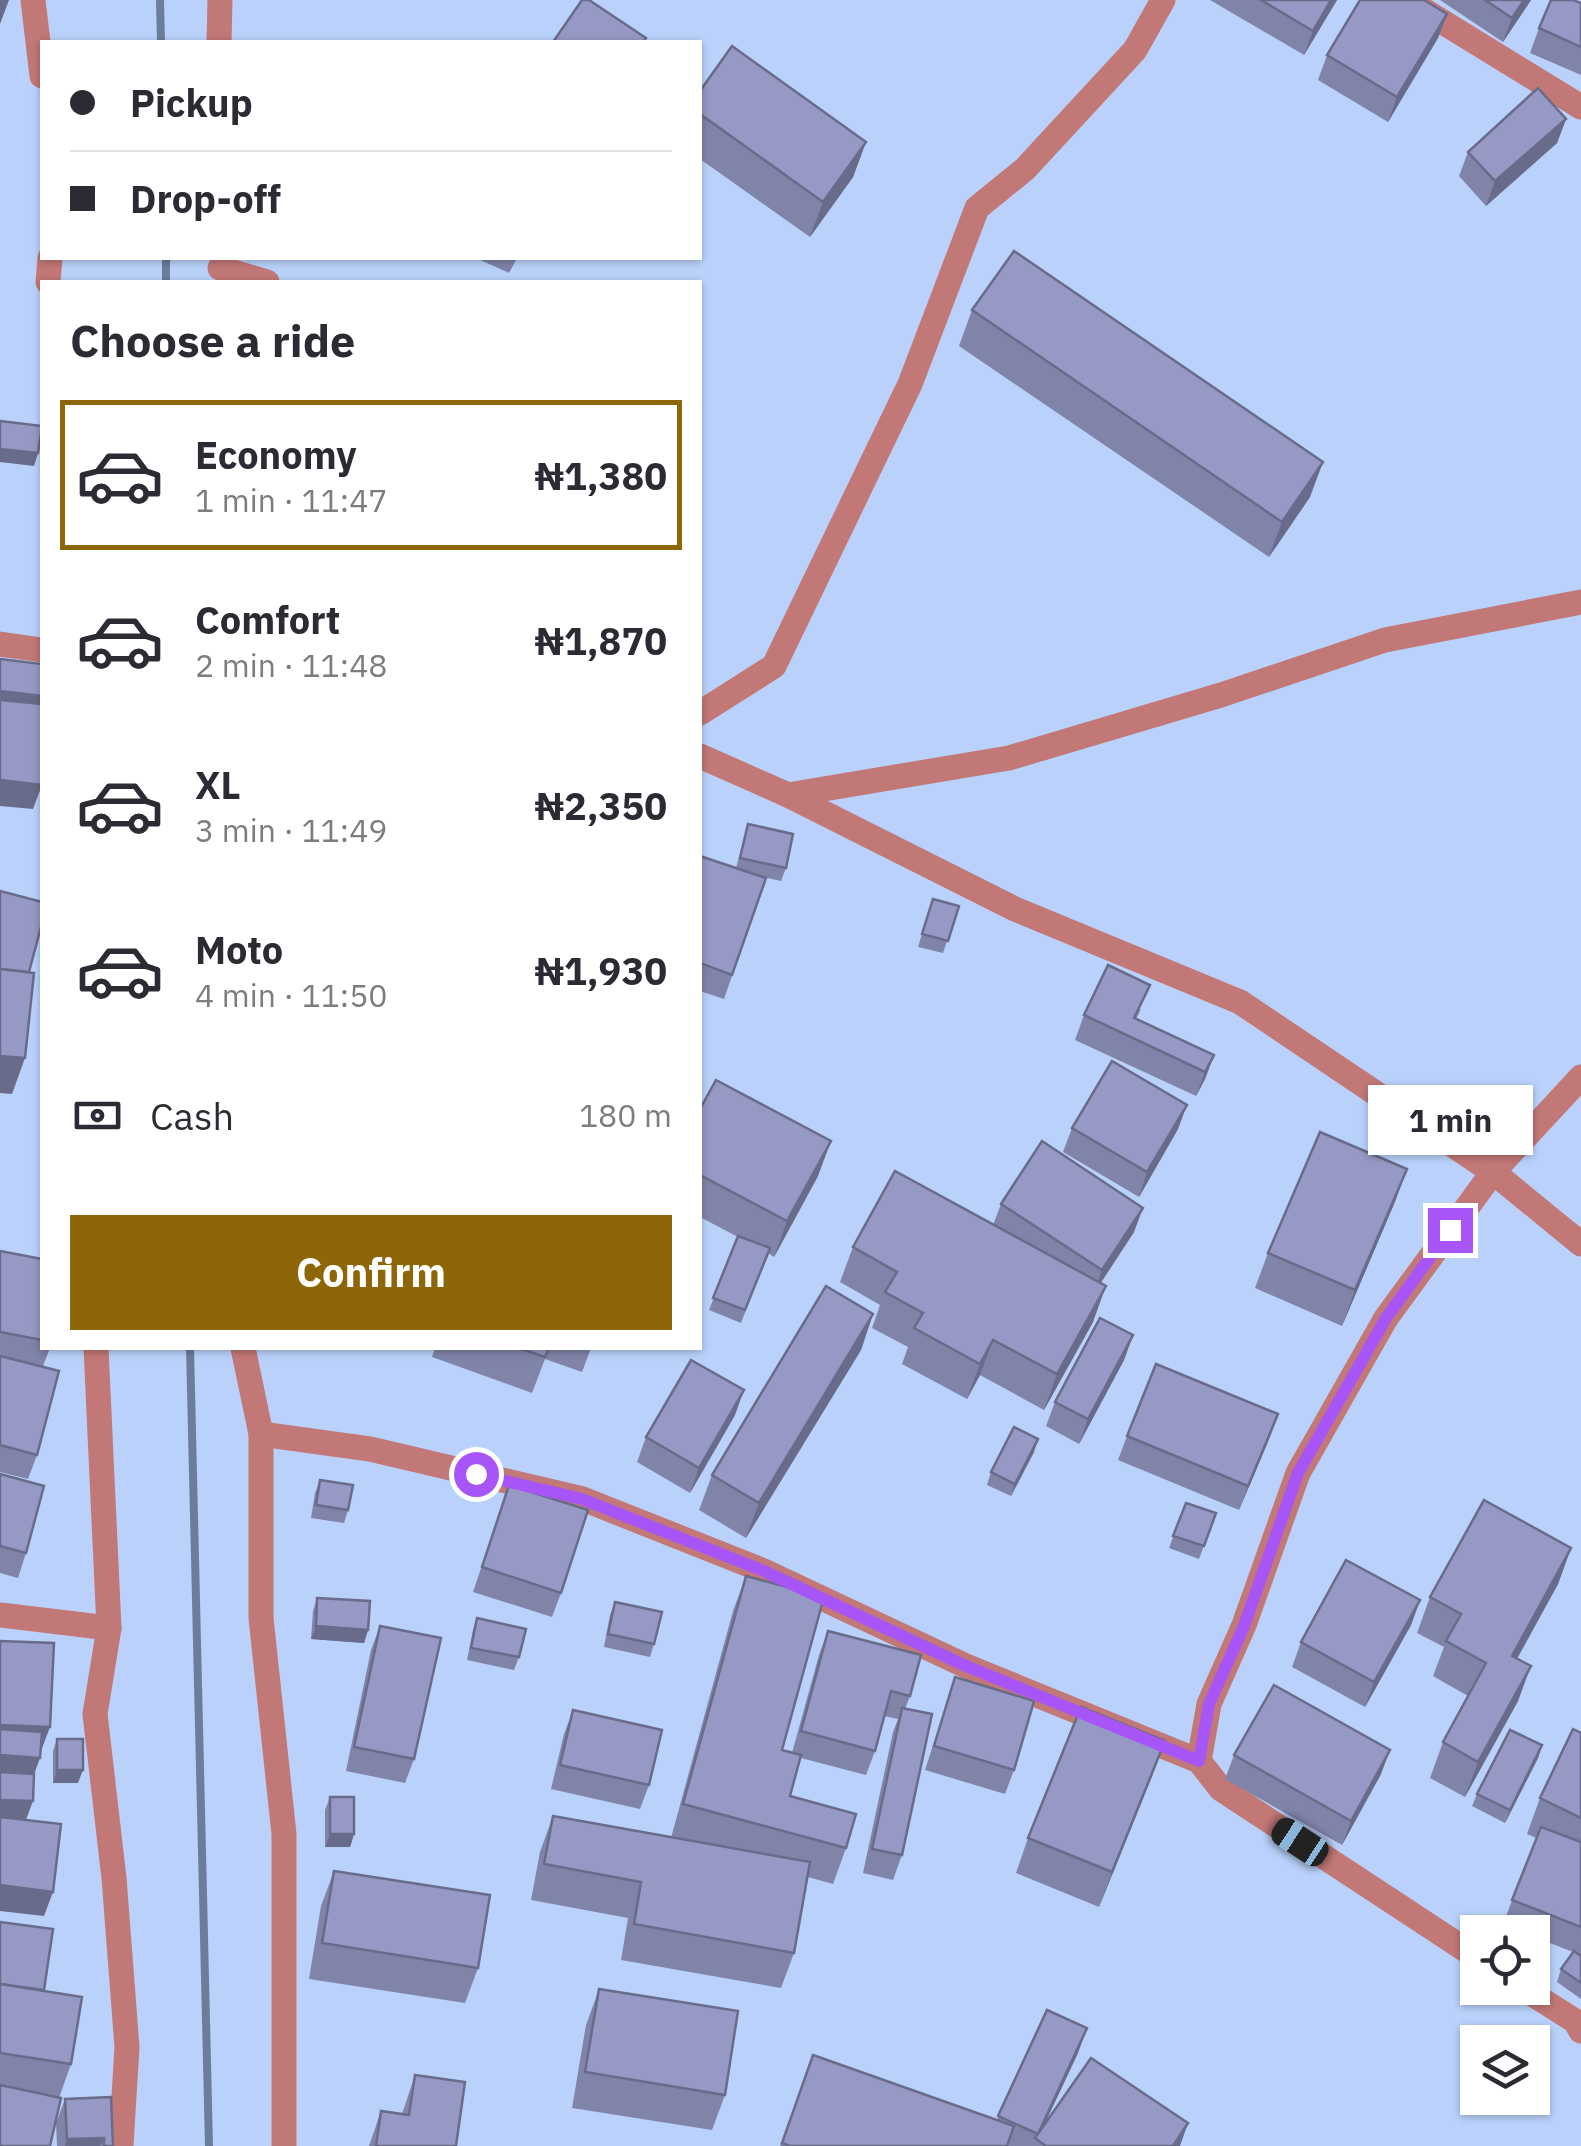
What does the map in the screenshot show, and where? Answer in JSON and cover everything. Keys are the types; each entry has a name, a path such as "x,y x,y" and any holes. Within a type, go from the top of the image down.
{"street":[{"path":"33,0 40,59"},
{"path":"219,40 220,0"},
{"path":"702,713 774,666 818,582 910,384 977,208 1024,169 1135,50 1163,0"},
{"path":"1407,0 1581,107"},
{"path":"220,269 260,280"},
{"path":"788,795 1009,758 1221,696 1386,640 1580,606"},
{"path":"0,644 40,650"},
{"path":"702,752 1015,910 1240,1002 1493,1172 1581,1244"},
{"path":"1199,1761 1209,1704 1244,1626 1298,1473 1386,1318 1493,1172 1581,1077"},
{"path":"96,1350 109,1628 94,1714 128,2047 121,2146"},
{"path":"243,1350 261,1434 261,1618 284,1834 284,2146"},
{"path":"261,1434 370,1449 582,1499 764,1571 966,1666 1199,1761 1220,1789 1460,1946"},
{"path":"0,1615 109,1628"},
{"path":"1550,2005 1575,2021 1581,2031"}],"building":[{"path":"582,0 589,0 646,38 644,40 554,40"},
{"path":"1261,0 1331,0 1313,31"},
{"path":"1360,0 1424,0 1447,14 1397,97 1327,55"},
{"path":"1485,0 1524,0 1512,18"},
{"path":"1551,0 1581,3 1581,47 1539,28"},
{"path":"732,46 866,142 823,202 702,115 702,88"},
{"path":"1538,88 1566,119 1495,181 1468,152"},
{"path":"1014,251 1323,462 1282,522 972,310"},
{"path":"0,421 40,426 38,453 0,449"},
{"path":"0,659 40,664 40,696 0,691"},
{"path":"0,700 40,704 40,785 0,780"},
{"path":"748,824 793,834 786,868 740,858"},
{"path":"702,857 766,878 732,975 702,964"},
{"path":"0,891 40,901 40,931 29,972 0,969"},
{"path":"933,899 959,906 948,941 922,934"},
{"path":"1108,965 1150,985 1134,1018 1214,1055 1205,1072 1084,1015"},
{"path":"0,969 34,973 25,1058 0,1056"},
{"path":"1112,1061 1187,1105 1147,1172 1072,1128"},
{"path":"716,1080 831,1141 787,1221 702,1176 702,1105"},
{"path":"1320,1132 1407,1169 1355,1290 1268,1253"},
{"path":"1042,1141 1143,1208 1102,1270 1001,1204"},
{"path":"895,1171 1106,1286 1057,1374 993,1340 980,1364 914,1328 923,1313 885,1292 897,1272 853,1247"},
{"path":"738,1236 770,1248 745,1310 713,1298"},
{"path":"0,1251 40,1259 40,1340 0,1332"},
{"path":"826,1286 873,1314 759,1503 712,1475"},
{"path":"1100,1318 1133,1335 1088,1419 1055,1402"},
{"path":"524,1350 548,1350 545,1357"},
{"path":"0,1356 59,1371 37,1455 0,1445"},
{"path":"691,1360 744,1390 699,1468 646,1437"},
{"path":"1156,1364 1278,1414 1248,1486 1127,1436"},
{"path":"1014,1427 1038,1439 1015,1484 991,1472"},
{"path":"0,1474 44,1486 26,1553 0,1546"},
{"path":"320,1480 353,1485 348,1510 316,1505"},
{"path":"509,1485 588,1510 561,1593 482,1567"},
{"path":"1484,1500 1571,1548 1512,1656 1531,1666 1478,1762 1443,1742 1486,1663 1446,1641 1461,1614 1430,1597"},
{"path":"1186,1503 1216,1513 1204,1546 1173,1536"},
{"path":"1346,1560 1420,1600 1374,1682 1301,1642"},
{"path":"746,1576 824,1597 782,1750 801,1755 790,1796 856,1814 846,1848 683,1804"},
{"path":"317,1598 370,1601 368,1630 316,1626"},
{"path":"615,1602 662,1612 654,1644 608,1634"},
{"path":"477,1618 526,1629 519,1657 471,1648"},
{"path":"380,1626 441,1638 414,1759 354,1747"},
{"path":"828,1631 921,1655 910,1696 891,1691 875,1751 801,1731"},
{"path":"0,1641 54,1643 50,1727 0,1725"},
{"path":"955,1677 1034,1701 1014,1770 934,1746"},
{"path":"1274,1685 1390,1750 1351,1821 1234,1755"},
{"path":"1081,1707 1165,1741 1112,1872 1028,1838"},
{"path":"902,1708 932,1714 902,1855 872,1849"},
{"path":"573,1710 662,1730 649,1785 560,1765"},
{"path":"0,1729 42,1732 40,1758 0,1755"},
{"path":"1573,1729 1581,1733 1581,1818 1540,1798"},
{"path":"1510,1730 1542,1745 1510,1810 1477,1794"},
{"path":"57,1739 83,1739 83,1770 57,1770"},
{"path":"0,1772 34,1774 33,1801 0,1800"},
{"path":"330,1797 354,1797 354,1834 330,1834"},
{"path":"553,1816 810,1862 794,1953 634,1924 641,1882 544,1864"},
{"path":"0,1817 61,1824 53,1892 0,1885"},
{"path":"1541,1827 1581,1842 1581,1927 1512,1900"},
{"path":"334,1871 490,1895 478,1968 322,1943"},
{"path":"0,1922 53,1929 44,1990 0,1984"},
{"path":"1574,1951 1581,1956 1581,1983 1561,1969"},
{"path":"0,1984 82,1997 71,2064 0,2053"},
{"path":"599,1989 738,2011 725,2095 585,2072"},
{"path":"1047,2010 1087,2028 1038,2134 998,2116"},
{"path":"813,2055 1014,2126 1007,2146 782,2143"},
{"path":"1091,2058 1188,2123 1173,2146 1046,2146 1035,2138"},
{"path":"415,2075 465,2082 456,2146 376,2146 381,2111 409,2115"},
{"path":"0,2085 61,2098 50,2146 0,2146"},
{"path":"111,2097 113,2146 104,2146 104,2138 67,2139 65,2099"}],"railway":[{"path":"160,0 161,40"},
{"path":"166,260 166,280"},
{"path":"190,1350 209,2146"}],"route":[{"path":"476,1474 582,1499 764,1571 966,1666 1199,1761 1209,1704 1244,1626 1298,1473 1386,1318 1450,1230"}]}
